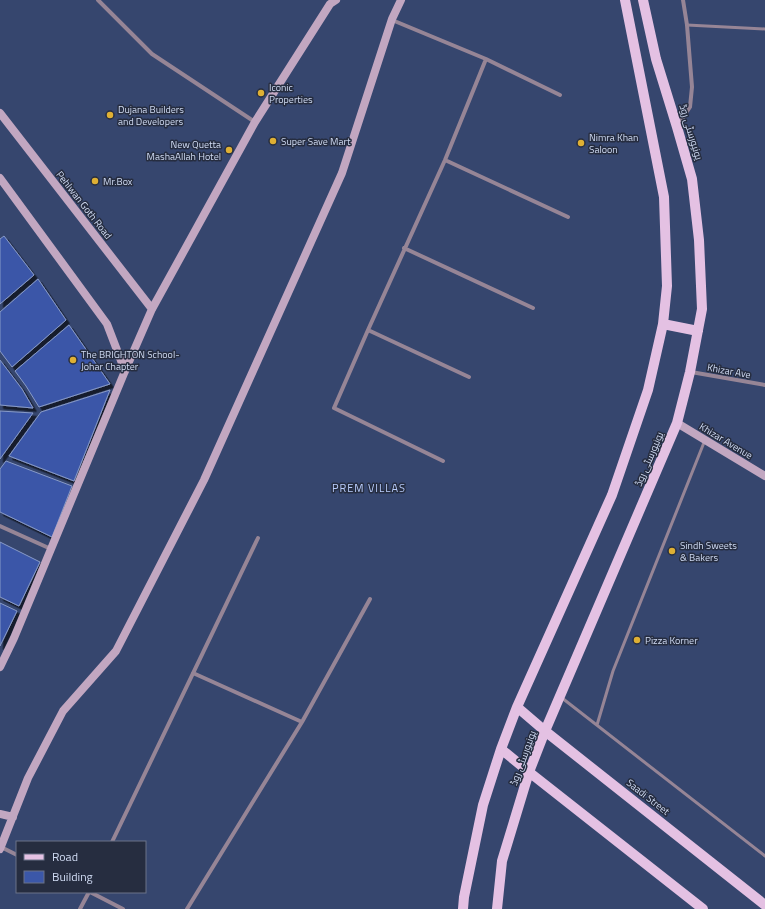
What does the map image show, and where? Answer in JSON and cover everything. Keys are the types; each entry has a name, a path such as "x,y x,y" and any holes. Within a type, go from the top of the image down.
{"main road":[{"path":"0,667 14,638 152,309 255,122 330,4 336,0"},
{"path":"1,848 28,778 63,711 116,651 204,480 342,173 392,19 401,0"},
{"path":"463,909 464,897 483,805 501,748 518,706 612,495 648,390 663,324 667,286 664,197 625,0"},
{"name":"یونیورسٹی روڈ","path":"497,909 502,861 530,772 545,731 677,423 690,372 702,309 699,240 692,178 656,59 643,0"},
{"name":"Pehlwan Goth Road","path":"0,113 152,309"},
{"path":"0,178 106,324 125,371"},
{"path":"663,324 698,332"},
{"name":"Khizar Avenue","path":"677,423 765,476"},
{"name":"Saadi Street","path":"518,706 545,731 765,905"},
{"path":"501,748 703,909"},
{"path":"0,814 13,817"}],"street":[{"path":"98,0 152,54 255,122"},
{"path":"677,127 690,107 692,87 687,25 683,0"},
{"path":"392,19 486,59 560,95"},
{"path":"443,461 334,408 404,248 445,160 486,59"},
{"path":"445,160 568,218"},
{"path":"404,248 533,308"},
{"path":"368,330 469,377"},
{"name":"Khizar Ave","path":"690,372 765,385"},
{"path":"0,526 51,549"},
{"path":"112,841 258,538"},
{"path":"187,909 302,722 370,599"},
{"path":"193,672 302,722"},
{"path":"1,848 16,855"},
{"path":"80,909 88,893"},
{"path":"91,893 123,909"}],"lane":[{"path":"687,25 765,29"},
{"path":"597,725 613,671 705,440"},
{"path":"560,696 765,856"}],"building":[{"path":"4,236 34,275 0,304 0,239"},
{"path":"38,279 66,320 12,367 0,351 0,312"},
{"path":"69,325 110,384 39,407 15,371"},
{"path":"0,360 22,389 33,408 0,405"},
{"path":"110,390 74,481 9,456 41,412"},
{"path":"0,411 33,413 0,459"},
{"path":"6,461 72,486 52,537 0,512 0,469"},
{"path":"0,542 40,562 19,606 0,597"},
{"path":"0,603 17,611 0,646"}],"place":[{"name":"Iconic Properties","path":"261,93"},
{"name":"Dujana Builders and Developers","path":"110,115"},
{"name":"Super Save Mart","path":"273,141"},
{"name":"Nimra Khan Saloon","path":"581,143"},
{"name":"New Quetta MashaAllah Hotel","path":"229,150"},
{"name":"Mr.Box","path":"95,181"},
{"name":"The BRIGHTON School- Johar Chapter","path":"73,360"},
{"name":"Sindh Sweets & Bakers","path":"672,551"},
{"name":"Pizza Korner","path":"637,640"}],"district":[{"name":"PREM VILLAS","path":"369,488"}]}
